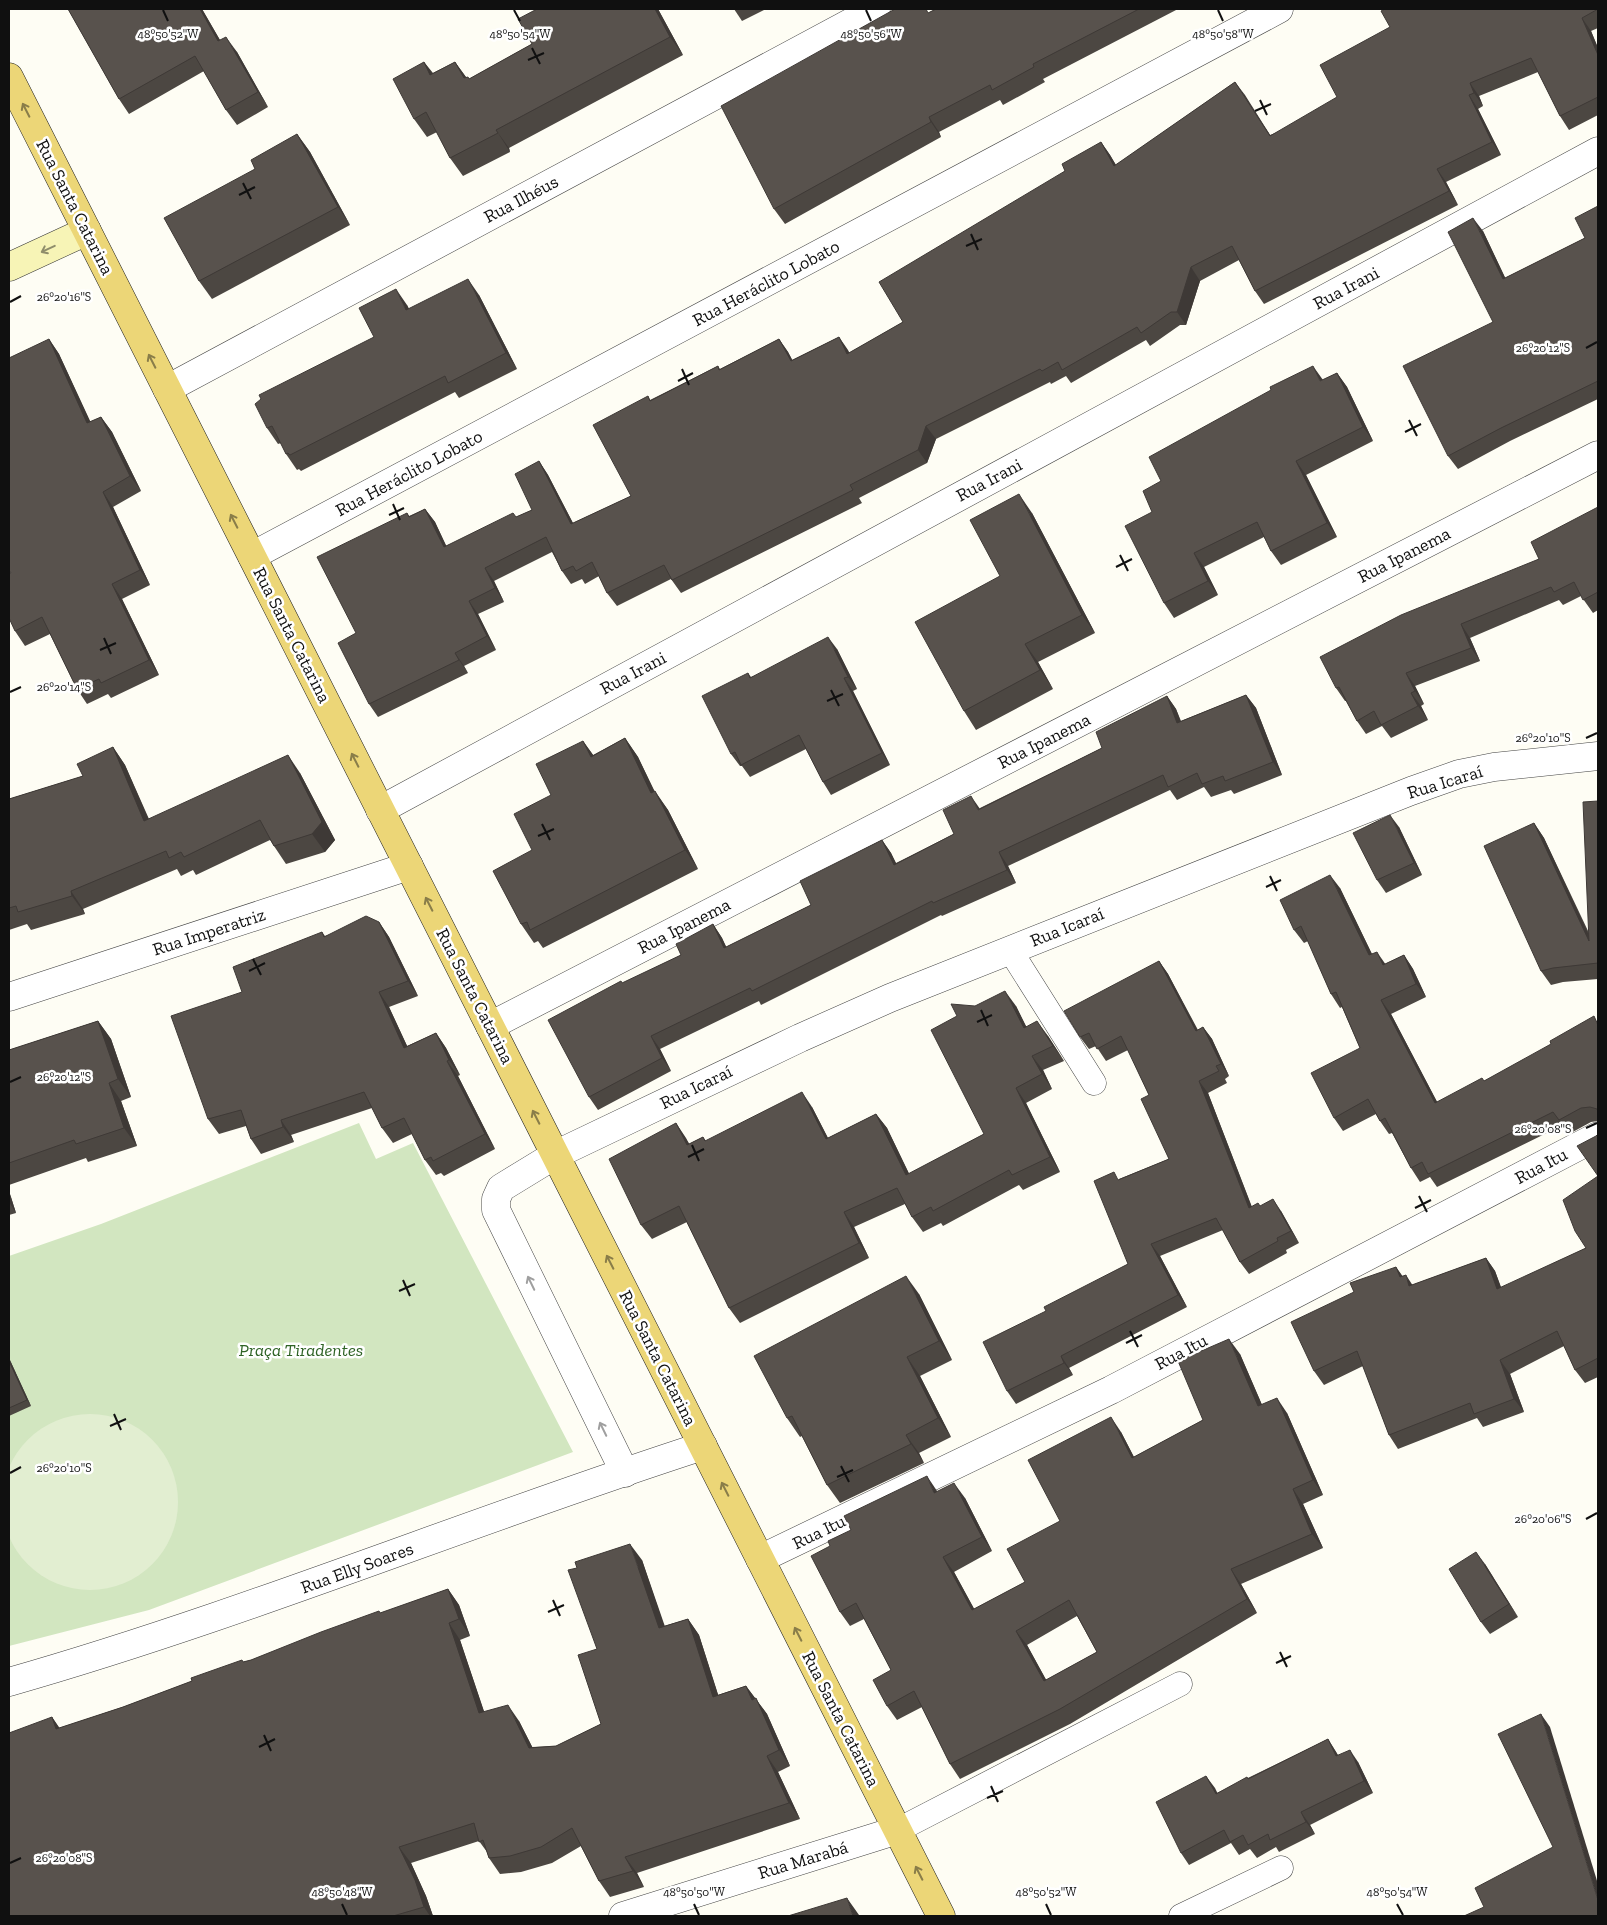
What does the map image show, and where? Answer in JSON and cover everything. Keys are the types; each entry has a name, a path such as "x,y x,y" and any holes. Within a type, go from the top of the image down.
{"main road":[{"name":"Rua Santa Catarina","path":"9,76 941,1916"}],"street":[{"name":"Rua Ilhéus","path":"166,389 876,9"},
{"name":"Rua Heráclito Lobato","path":"252,556 1279,9"},
{"name":"Rua Irani","path":"380,810 1598,152"},
{"path":"9,268 87,231"},
{"name":"Rua Ipanema","path":"490,1026 1598,456"},
{"name":"Rua Icaraí","path":"625,1473 496,1210 496,1199 501,1188 555,1154 800,1038 890,998 1412,791 1459,774 1494,767 1598,756"},
{"name":"Rua Imperatriz","path":"9,998 409,866"},
{"name":"Rua Itu","path":"760,1559 1111,1390 1598,1136"},
{"name":"Rua Elly Soares","path":"9,1682 104,1655 232,1613 703,1446"},
{"name":"Rua Marabá","path":"623,1916 898,1830"}],"lane":[{"path":"1010,950 1094,1083"},
{"path":"898,1830 1180,1684"},
{"path":"1180,1916 1281,1868"}],"green space":[{"name":"Praça Tiradentes","path":"359,1123 376,1159 413,1143 573,1452 149,1610 9,1646 9,1256 101,1224"},
{"path":"90,1414 124,1421 146,1434 158,1446 174,1476 178,1502 171,1536 158,1558 146,1570 116,1586 90,1590 56,1583 34,1570 22,1558 6,1528 2,1502 9,1468 22,1446 34,1434 64,1418"}],"building":[{"path":"68,9 200,9 218,41 226,37 258,92 226,110 195,56 119,99"},
{"path":"537,9 655,9 670,37 496,130 498,133 450,158 426,112 414,119 393,79 424,62 430,75 455,62 464,78 468,77 469,79 532,44 518,19"},
{"path":"895,9 926,9 928,13 936,9 1139,9 1033,64 1034,67 992,90 990,85 929,117 931,122 774,209 721,106"},
{"path":"1385,9 1598,9 1582,18 1598,55 1598,97 1560,116 1531,58 1470,83 1474,93 1469,95 1492,142 1437,169 1449,191 1255,291 1232,246 1191,267 1177,312 1171,312 1141,333 1137,327 1062,370 1058,362 1042,371 1040,369 926,426 918,450 850,485 853,490 672,580 664,565 607,593 592,562 576,571 573,566 562,571 546,537 485,568 495,588 469,601 487,636 455,653 459,660 369,704 338,643 356,633 317,557 407,513 409,517 425,509 444,547 513,513 516,517 532,510 515,474 539,461 571,524 631,496 593,425 648,396 650,401 718,366 719,370 779,339 791,361 839,337 847,354 903,322 879,282 1065,171 1062,164 1101,142 1114,166 1235,82 1270,136 1337,97 1320,65 1390,27 1381,11"},
{"path":"297,134 338,207 199,281 164,218 255,169 251,160"},
{"path":"1598,206 1598,381 1448,456 1403,366 1493,322 1448,232 1473,218 1503,279 1585,238 1575,218"},
{"path":"468,279 506,353 448,383 445,376 290,455 286,454 272,426 267,428 255,404 261,399 259,395 374,337 359,308 396,289 406,310"},
{"path":"49,339 87,423 101,417 130,476 103,492 140,570 112,584 149,660 101,683 99,679 77,689 42,617 15,631 9,618 9,574 11,573 9,570 9,358"},
{"path":"1313,366 1320,381 1337,373 1363,427 1296,461 1327,523 1271,551 1257,522 1194,553 1208,581 1164,603 1125,526 1152,512 1143,491 1161,481 1149,457 1271,390 1270,387"},
{"path":"1019,494 1082,615 1025,644 1040,670 964,711 915,622 1000,576 970,520"},
{"path":"1598,507 1598,592 1583,600 1574,582 1554,592 1551,587 1461,624 1471,648 1406,673 1415,691 1411,693 1418,706 1381,725 1374,711 1357,721 1339,687 1336,688 1320,657 1401,615 1539,559 1531,542"},
{"path":"828,637 848,677 844,678 882,753 823,782 799,735 741,765 735,752 731,754 702,696 748,673 750,678"},
{"path":"1246,695 1273,762 1225,781 1223,776 1202,784 1197,773 1168,787 1163,775 999,852 1007,870 933,903 932,901 752,991 750,988 651,1036 662,1058 589,1097 548,1020 621,981 622,983 681,955 676,944 713,924 724,948 811,905 800,881 882,840 894,865 954,834 943,810 971,796 978,810 1102,748 1096,732 1167,696 1177,723"},
{"path":"625,738 651,793 655,791 685,850 530,930 527,922 521,924 493,871 532,850 514,814 551,795 536,764 583,741 591,757"},
{"path":"113,747 144,821 288,755 322,822 312,834 274,846 260,820 184,857 181,852 169,858 166,851 71,891 72,896 18,912 16,906 9,908 9,799 83,776 77,764"},
{"path":"1598,801 1598,963 1541,971 1484,846 1534,823 1589,941 1583,802"},
{"path":"1390,815 1414,863 1377,880 1353,833"},
{"path":"1330,875 1369,955 1377,952 1383,965 1404,955 1416,984 1381,1000 1435,1103 1482,1078 1484,1081 1551,1044 1550,1041 1594,1016 1598,1025 1598,1111 1590,1107 1581,1108 1559,1120 1553,1112 1428,1174 1422,1162 1411,1168 1385,1118 1380,1121 1368,1099 1334,1118 1311,1073 1360,1048 1336,992 1331,994 1301,926 1294,930 1280,900"},
{"path":"366,916 379,922 408,981 379,992 404,1048 436,1033 449,1060 447,1061 485,1134 433,1161 431,1157 425,1160 404,1118 382,1128 364,1092 281,1120 283,1127 251,1139 241,1110 208,1119 171,1016 242,992 233,967 322,932 324,937"},
{"path":"1159,961 1196,1031 1203,1027 1221,1064 1216,1066 1219,1071 1199,1081 1249,1208 1258,1203 1260,1206 1273,1199 1291,1231 1277,1238 1278,1241 1240,1262 1216,1218 1151,1244 1178,1295 1061,1356 1064,1363 1007,1391 983,1342 1046,1311 1044,1307 1128,1264 1094,1181 1114,1172 1118,1180 1169,1159 1141,1099 1149,1095 1121,1036 1097,1049 1089,1033 1080,1037 1064,1011"},
{"path":"1005,991 1024,1028 1037,1021 1053,1046 1032,1056 1042,1074 1016,1088 1050,1157 1012,1175 1009,1170 933,1211 931,1207 912,1217 897,1188 844,1212 859,1243 729,1308 679,1206 641,1225 609,1159 676,1123 687,1145 703,1137 705,1141 802,1092 826,1139 876,1114 906,1175 984,1134 931,1030 957,1016 951,1004 975,1006"},
{"path":"98,1021 118,1079 109,1083 124,1128 76,1144 74,1140 9,1163 9,1050"},
{"path":"1598,1134 1598,1176 1577,1146"},
{"path":"1598,1176 1598,1358 1575,1370 1557,1331 1500,1360 1514,1399 1474,1414 1470,1403 1389,1435 1357,1351 1314,1371 1291,1322 1354,1292 1350,1283 1396,1267 1400,1277 1406,1275 1409,1286 1486,1258 1497,1289 1586,1248 1575,1231 1563,1200"},
{"path":"906,1276 939,1341 907,1357 938,1418 906,1435 911,1444 827,1485 792,1416 787,1418 754,1356"},
{"path":"1229,1339 1258,1406 1277,1398 1313,1480 1293,1489 1312,1534 1231,1569 1247,1599 1060,1709 950,1764 914,1691 887,1706 873,1680 891,1670 856,1603 840,1612 811,1556 830,1546 828,1541 851,1530 844,1516 927,1476 934,1493 954,1483 982,1537 943,1557 972,1610 1025,1582 1007,1549 1060,1521 1028,1460 1111,1417 1132,1458 1203,1420 1178,1361","holes":["1069,1600 1097,1652 1044,1681 1016,1631"]},
{"path":"9,1361 27,1400 9,1408"},
{"path":"630,1544 659,1628 688,1619 713,1697 746,1686 752,1700 756,1698 779,1750 767,1756 789,1803 625,1857 633,1871 599,1881 572,1828 541,1847 510,1856 489,1858 483,1840 479,1842 474,1823 399,1847 415,1880 424,1907 393,1916 9,1916 9,1733 52,1717 56,1729 123,1707 192,1681 191,1678 242,1660 243,1662 251,1660 379,1611 380,1613 448,1589 459,1619 449,1623 479,1713 508,1705 529,1748 556,1746 601,1724 578,1655 597,1649 568,1570 577,1568 575,1562"},
{"path":"1476,1552 1509,1604 1481,1622 1449,1569"},
{"path":"1541,1714 1598,1900 1598,1916 1464,1916 1484,1907 1475,1888 1553,1847 1498,1734"},
{"path":"1328,1739 1336,1756 1350,1750 1364,1781 1301,1812 1306,1822 1270,1840 1268,1834 1248,1845 1243,1835 1230,1842 1224,1830 1181,1853 1156,1802 1206,1776 1216,1794 1247,1777 1248,1779"},
{"path":"847,1898 853,1916 788,1916"}]}
